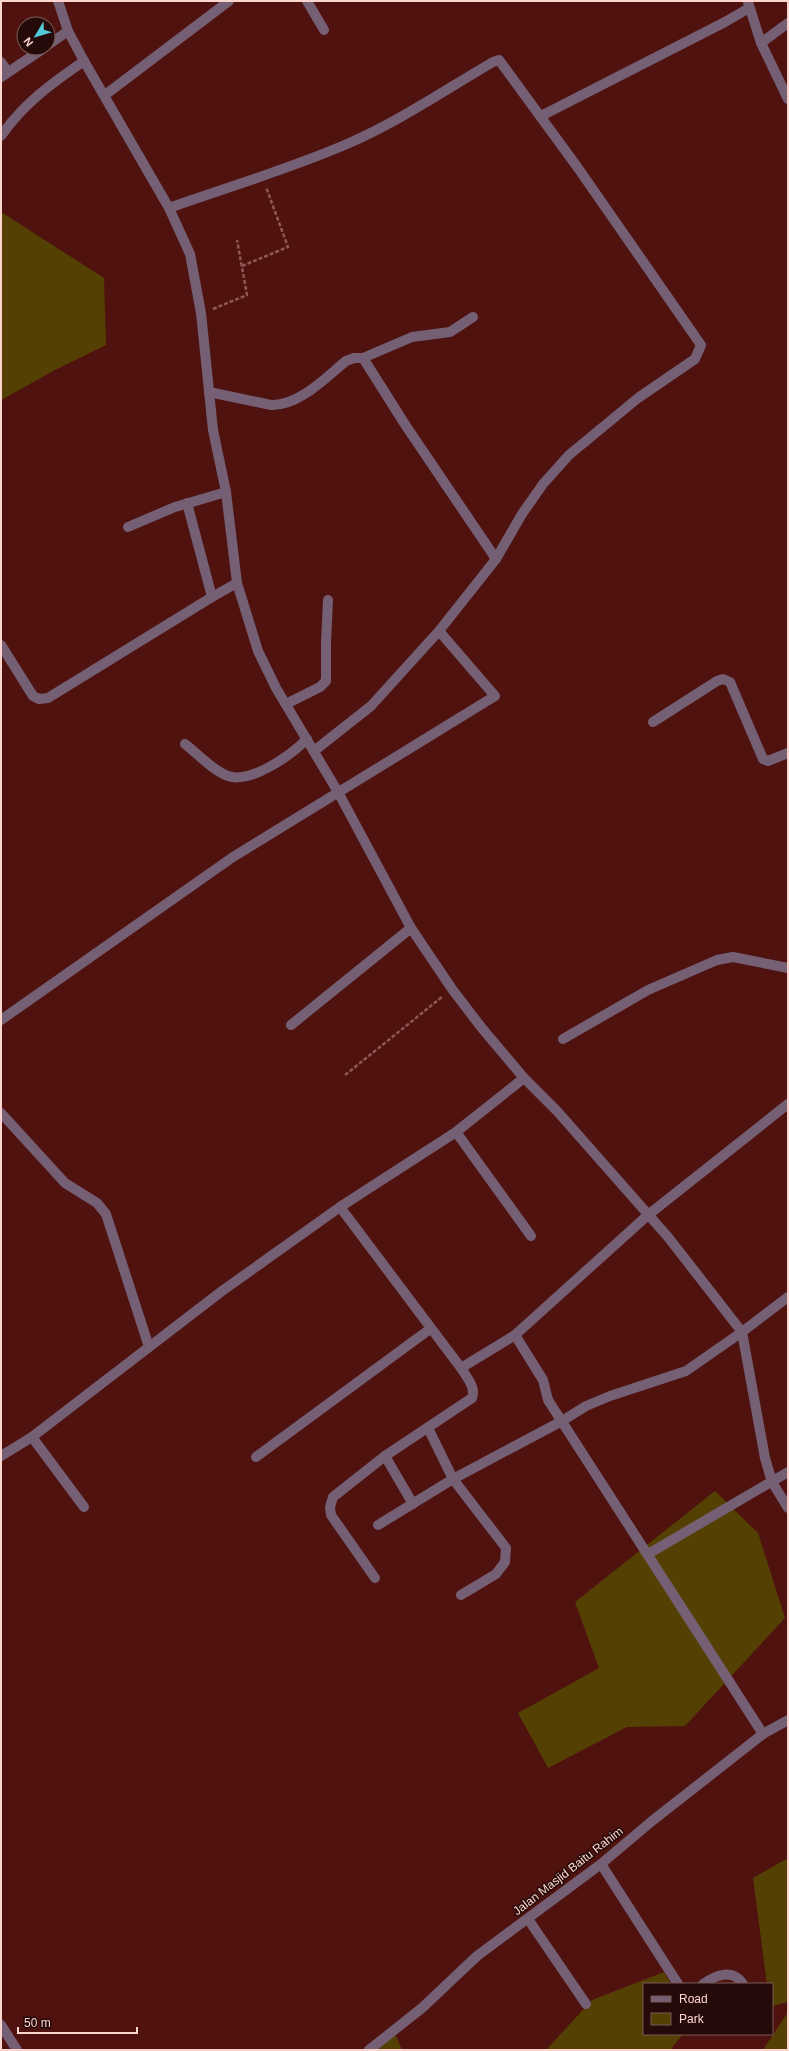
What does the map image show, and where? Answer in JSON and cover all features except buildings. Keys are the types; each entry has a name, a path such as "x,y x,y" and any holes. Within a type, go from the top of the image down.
{"street":[{"path":"58,1 68,31 169,208 190,254 201,313 213,430 226,492 237,583 258,651 276,688 338,792 411,928 452,989 481,1027 524,1078 557,1111 668,1237 742,1332 760,1437 772,1482 788,1508"},
{"path":"104,94 229,1"},
{"path":"307,1 324,30"},
{"path":"541,116 748,4 761,43 785,87 788,99"},
{"path":"761,43 788,23"},
{"path":"56,39 68,31"},
{"path":"1,62 5,75 32,56"},
{"path":"169,208 316,157 389,124 495,60 501,61 701,345 695,359 638,398 569,454 543,484 530,502 496,559 439,631 371,706 314,751"},
{"path":"1,136 22,109 40,92 84,61"},
{"path":"209,392 271,405 279,405 297,398 346,361 354,358 363,358 412,337 450,332 473,317"},
{"path":"363,358 410,432 496,559"},
{"path":"128,527 156,514 226,492"},
{"path":"187,503 212,597"},
{"path":"1,645 33,696 39,699 48,698 237,583"},
{"path":"286,704 320,687 326,681 328,600"},
{"path":"1,1020 233,857 495,696 439,631"},
{"path":"653,722 717,681 724,679 730,682 762,759 768,761 788,753"},
{"path":"185,744 221,772 229,776 244,777 282,759 307,739"},
{"path":"291,1025 411,928"},
{"path":"563,1039 648,990 717,960 733,957 788,968"},
{"path":"1,1456 32,1437 222,1291 340,1207 456,1132 524,1078"},
{"path":"461,1368 514,1335 648,1215 788,1104"},
{"path":"1,1113 64,1183 97,1203 106,1214 149,1347"},
{"path":"456,1132 531,1236"},
{"path":"340,1207 374,1251 430,1329 461,1368 472,1385 474,1392 472,1398 385,1456 333,1497 330,1507 331,1515 375,1578"},
{"path":"378,1526 454,1479 562,1421 586,1406 610,1396 686,1371 742,1332 788,1297"},
{"path":"256,1458 430,1329"},
{"path":"514,1335 543,1380 548,1400 764,1734"},
{"path":"428,1428 454,1479 506,1548 505,1562 496,1574 461,1595"},
{"path":"32,1437 84,1507"},
{"path":"385,1456 413,1504"},
{"path":"648,1554 788,1472"},
{"name":"Jalan Masjid Baitu Rahim","path":"369,2050 422,2008 477,1956 601,1864 652,1821 764,1734 788,1720"},
{"path":"601,1864 677,1983"},
{"path":"528,1919 586,2004"},
{"path":"705,1983 724,1974 732,1974 739,1978 742,1983"},
{"path":"1,2025 17,2050"}],"path":[{"path":"242,266 288,247 262,176"},
{"path":"201,313 247,295 237,240"},
{"path":"345,1075 452,989"}],"green space":[{"path":"1,212 104,278 106,345 55,370 1,400"},
{"path":"715,1491 758,1533 785,1618 685,1726 627,1727 548,1768 518,1713 599,1668 575,1602"},
{"path":"788,1858 788,2002 773,2006 773,1983 767,1983 753,1878"},
{"path":"664,1972 670,1983 643,1983 643,2035 682,2035 670,2050 546,2050 592,2000"},
{"path":"788,2012 788,2050 763,2050"},
{"path":"395,2033 402,2050 373,2050"}]}
